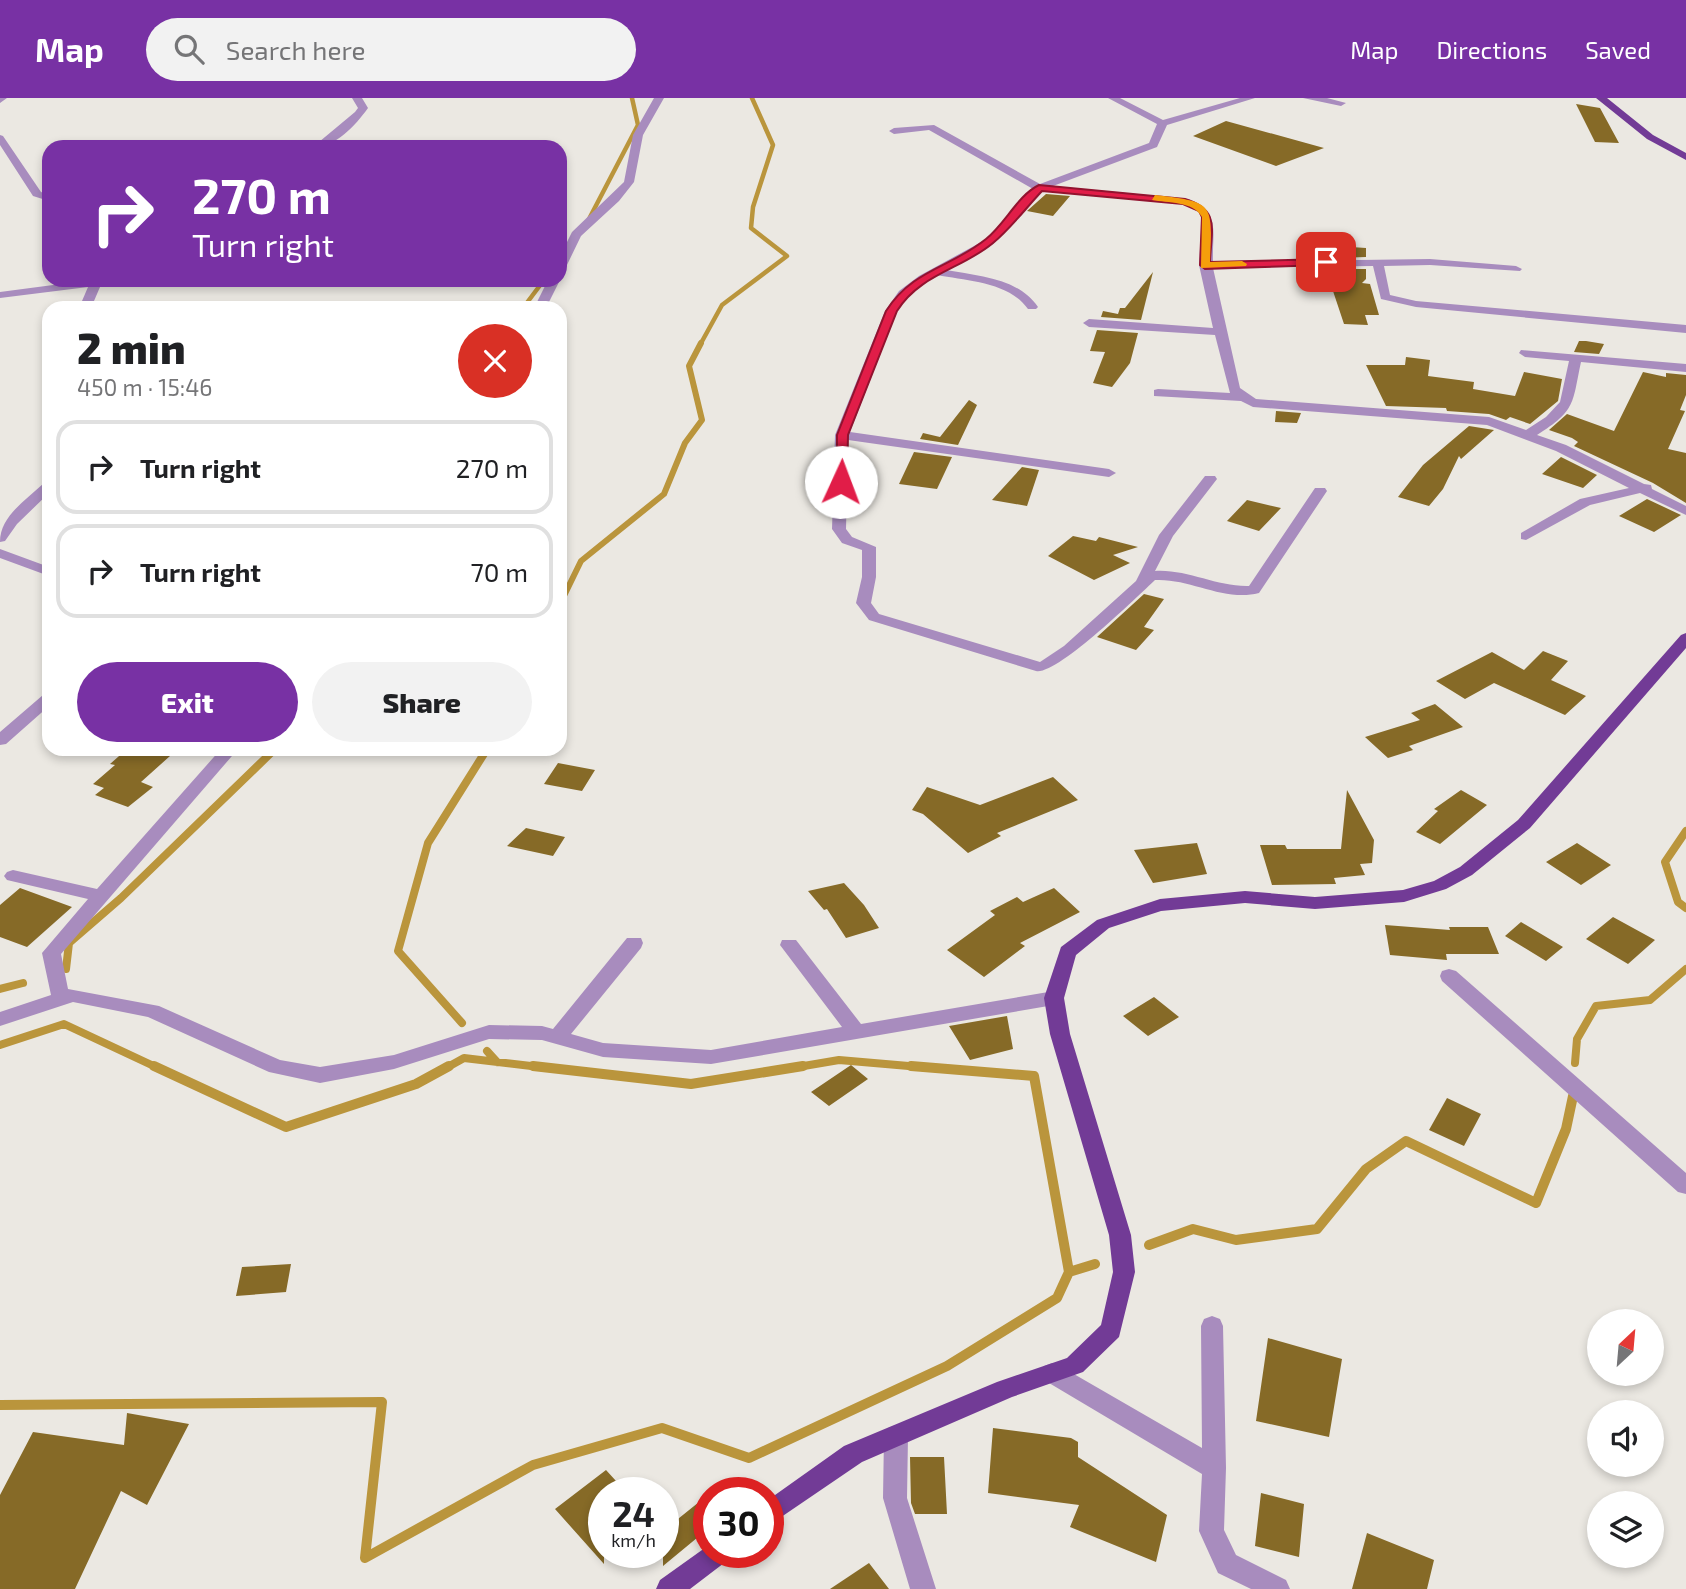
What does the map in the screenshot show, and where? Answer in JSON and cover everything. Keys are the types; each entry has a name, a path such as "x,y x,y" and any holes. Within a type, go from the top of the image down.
{"main road":[{"path":"1601,98 1650,137 1686,157"},
{"path":"784,1504 853,1454 1075,1365 1111,1329 1124,1272 1120,1235 1060,1034 1054,998 1068,953 1102,925 1160,905 1245,897 1315,903 1404,896 1440,885 1466,871 1524,824 1686,638"},
{"path":"669,1589 697,1568"}],"street":[{"path":"329,140 358,116 363,108 357,98"},
{"path":"567,244 629,182 638,135 659,98"},
{"path":"1113,98 1162,123 1250,98"},
{"path":"1308,98 1341,103"},
{"path":"1162,123 1163,128 1153,145 1039,188 989,242 903,293 891,311 842,435 839,529 842,536 853,543 869,547 869,577 863,603 874,617 1042,668 1069,649 1143,580 1151,576 1166,575 1222,589 1254,590 1320,491"},
{"path":"894,131 931,127 1039,188 1185,201 1203,209 1207,217 1205,265 1234,390 1242,397"},
{"path":"0,138 37,194 42,196"},
{"path":"1378,262 1385,297 1686,329"},
{"path":"1205,265 1430,262 1516,269"},
{"path":"936,271 1003,285 1029,300 1032,307"},
{"path":"0,295 59,287"},
{"path":"1089,323 1220,332"},
{"path":"1525,353 1686,368"},
{"path":"1529,434 1556,418 1570,396 1573,381 1571,369 1576,358"},
{"path":"1158,393 1242,397 1263,404 1480,420 1529,434 1646,488 1686,510"},
{"path":"842,435 1109,473"},
{"path":"1143,580 1166,535 1210,479"},
{"path":"1526,536 1585,502 1646,488"},
{"path":"0,538 12,521 42,492"},
{"path":"0,553 42,569"},
{"path":"0,740 42,704"},
{"path":"0,719 20,722"},
{"path":"61,999 51,953 224,756"},
{"path":"13,876 100,895"},
{"path":"557,1037 634,943"},
{"path":"789,945 856,1032"},
{"path":"1449,976 1686,1186"},
{"path":"0,1019 73,995 152,1011 276,1067 320,1075 394,1062 489,1032 542,1033 603,1050 711,1057 1054,998"},
{"path":"1212,1326 1214,1468 1211,1531 1227,1564 1277,1589"},
{"path":"1052,1373 1214,1468"},
{"path":"896,1436 895,1498 923,1589"}],"building":[{"path":"1576,104 1600,108 1619,143 1595,142"},
{"path":"1226,121 1324,148 1276,166 1193,136"},
{"path":"1046,194 1070,196 1053,216 1027,211"},
{"path":"1336,246 1366,248 1366,257 1337,258"},
{"path":"1337,269 1366,269 1366,279 1362,283 1370,284 1379,315 1365,315 1368,325 1344,324 1332,288 1337,284"},
{"path":"1153,272 1141,320 1101,317 1103,311 1118,314 1120,308 1125,308"},
{"path":"1097,330 1138,333 1130,363 1112,387 1093,383 1105,352 1090,351"},
{"path":"1579,341 1604,344 1599,354 1574,352"},
{"path":"1406,357 1430,360 1428,376 1474,382 1473,389 1515,396 1524,372 1562,379 1558,401 1530,424 1510,417 1506,420 1489,414 1447,411 1446,408 1386,406 1366,365 1405,365"},
{"path":"1643,372 1666,377 1666,373 1686,375 1686,395 1680,410 1685,411 1668,449 1686,453 1686,503 1653,483 1574,446 1578,442 1572,438 1549,430 1567,414 1614,431"},
{"path":"969,400 977,405 958,445 920,439 923,433 940,437"},
{"path":"1276,411 1301,413 1297,423 1275,422"},
{"path":"1469,426 1494,430 1461,459 1459,456 1443,489 1429,506 1398,497 1423,465"},
{"path":"914,452 952,457 937,489 899,484"},
{"path":"1561,457 1597,475 1583,488 1542,474"},
{"path":"1022,467 1039,470 1027,506 992,500"},
{"path":"1647,499 1681,515 1654,532 1619,516"},
{"path":"1247,500 1281,508 1259,531 1227,521"},
{"path":"1073,536 1096,541 1099,537 1138,547 1113,555 1130,563 1094,580 1048,556"},
{"path":"1144,594 1164,599 1144,627 1154,630 1136,650 1097,637"},
{"path":"1543,651 1568,661 1551,680 1586,696 1565,715 1494,683 1465,699 1436,681 1492,652 1524,670"},
{"path":"1435,704 1463,727 1409,746 1413,750 1388,758 1365,737 1420,720 1411,713"},
{"path":"119,756 170,756 141,782 153,787 128,807 95,795 104,788 93,784 115,765 110,764"},
{"path":"558,763 595,770 582,791 544,784"},
{"path":"1053,777 1078,800 997,833 1001,836 968,853 923,814 912,810 927,787 980,805"},
{"path":"1347,790 1374,840 1372,863 1360,864 1365,875 1334,878 1336,884 1272,885 1260,845 1285,845 1287,849 1341,849"},
{"path":"1461,790 1487,805 1440,844 1416,832 1438,811 1434,809"},
{"path":"526,828 565,837 553,856 507,846"},
{"path":"1197,843 1207,874 1153,883 1134,850"},
{"path":"1577,843 1611,865 1581,885 1546,862"},
{"path":"844,883 864,905 879,928 846,938 827,909 824,910 808,891"},
{"path":"20,888 72,907 27,947 0,937 0,905"},
{"path":"1054,888 1080,912 1020,943 1025,946 984,977 947,950 995,915 990,911 1017,897 1023,902"},
{"path":"1613,917 1655,940 1628,964 1586,939"},
{"path":"1521,922 1563,947 1546,961 1505,936"},
{"path":"1385,925 1450,930 1449,927 1488,927 1499,954 1446,954 1447,960 1390,955"},
{"path":"1154,997 1179,1017 1148,1036 1123,1016"},
{"path":"1007,1016 1013,1049 970,1060 949,1026"},
{"path":"851,1065 868,1079 829,1106 811,1092"},
{"path":"1447,1098 1481,1114 1464,1146 1429,1130"},
{"path":"291,1264 286,1292 236,1296 242,1267"},
{"path":"1268,1338 1342,1359 1329,1437 1256,1421"},
{"path":"127,1413 189,1424 147,1505 121,1491 75,1589 0,1589 0,1495 33,1432 124,1445"},
{"path":"993,1428 1071,1438 1078,1442 1078,1457 1167,1515 1156,1562 1070,1527 1079,1505 988,1493"},
{"path":"910,1457 944,1457 947,1514 915,1514 911,1503"},
{"path":"606,1470 612,1477 597,1477"},
{"path":"588,1484 588,1546 555,1509"},
{"path":"1261,1493 1304,1504 1299,1557 1255,1546"},
{"path":"693,1507 693,1541 679,1553 679,1518"},
{"path":"1367,1533 1434,1560 1427,1589 1352,1589"},
{"path":"869,1563 889,1589 830,1589"}],"waterway":[{"path":"589,219 638,125 632,98"},
{"path":"700,345 722,305 787,256 751,228 753,207 773,145 752,98"},
{"path":"528,301 539,287"},
{"path":"567,590 581,561 664,494 685,443 702,420 689,366 701,343"},
{"path":"66,969 69,943 121,898 268,756"},
{"path":"462,1023 398,951 428,843 483,756"},
{"path":"1686,831 1665,862 1678,902 1686,908"},
{"path":"1575,1063 1577,1039 1596,1006 1650,1000 1686,969"},
{"path":"0,989 23,983"},
{"path":"0,1045 64,1024 158,1068"},
{"path":"487,1051 497,1062"},
{"path":"446,1068 464,1058 497,1062"},
{"path":"792,1068 839,1060 932,1068"},
{"path":"497,1062 548,1068"},
{"path":"154,1066 286,1127 416,1084 449,1066"},
{"path":"533,1066 691,1084 803,1066"},
{"path":"911,1066 1034,1076 1069,1272"},
{"path":"1149,1245 1193,1229 1236,1240 1317,1229 1366,1169 1406,1141 1536,1203 1566,1129 1573,1096"},
{"path":"1069,1272 1095,1264"},
{"path":"0,1405 382,1402 365,1558 533,1465 662,1428 749,1458 947,1366 1057,1298 1069,1272"}],"slow traffic":[{"path":"1155,198 1185,201 1203,209 1207,217 1205,265 1242,264"}],"route":[{"path":"841,482 842,435 891,311 903,293 923,278 989,242 1039,188 1185,201 1203,209 1207,217 1205,265 1326,262"}]}
